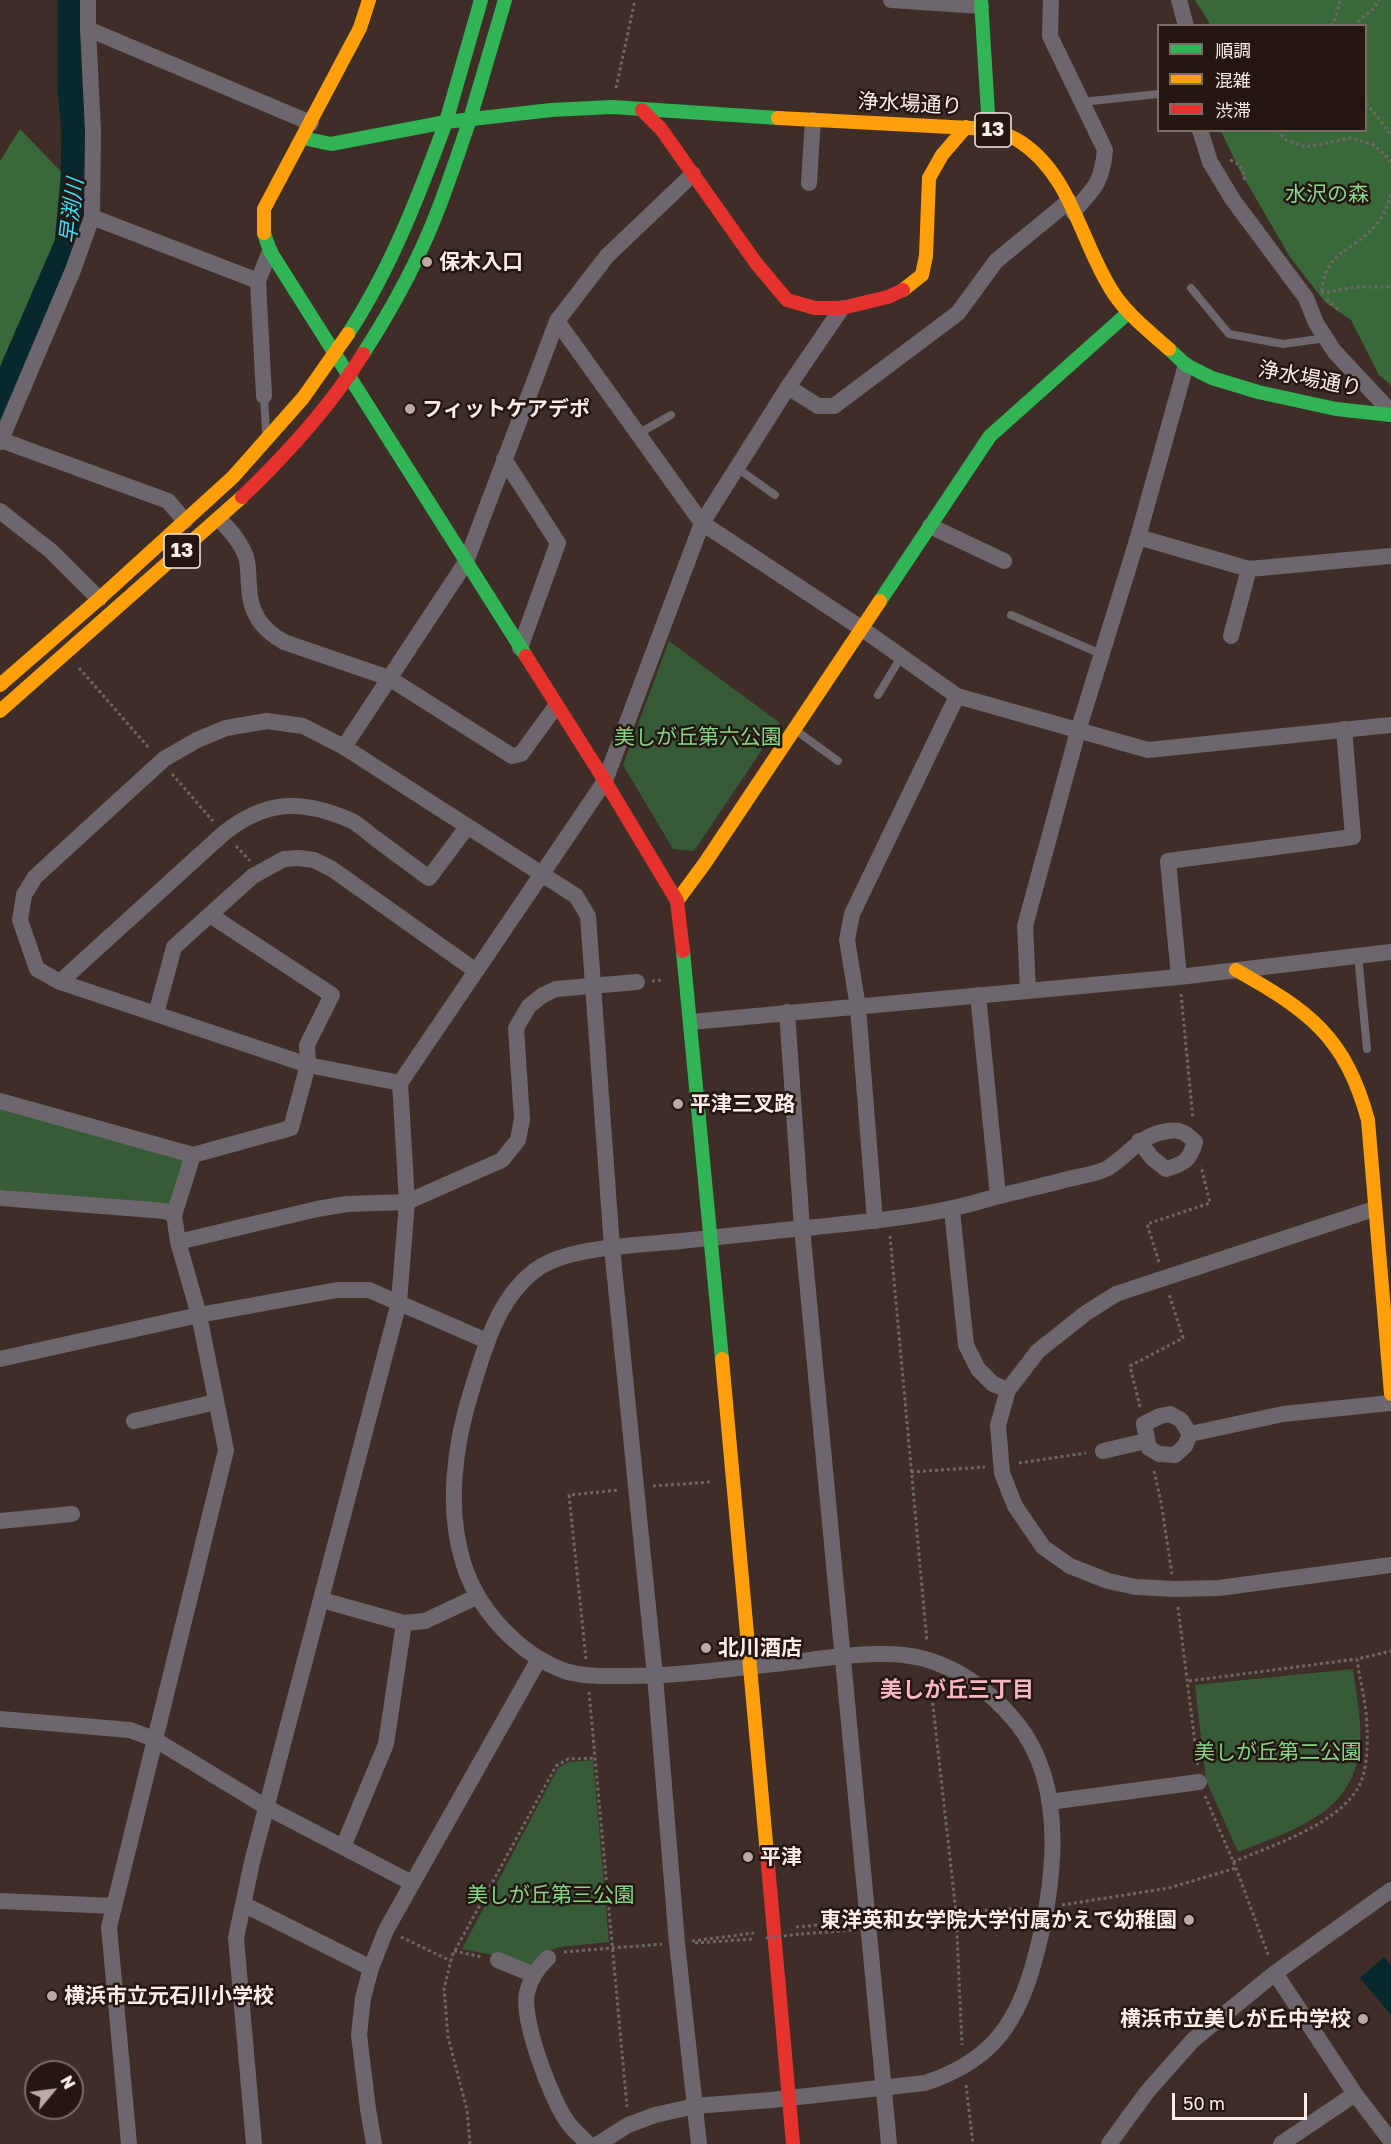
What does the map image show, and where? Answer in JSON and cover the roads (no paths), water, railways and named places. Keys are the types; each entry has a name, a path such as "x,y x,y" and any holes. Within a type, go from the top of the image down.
{"street":[{"path":"88,0 93,131 92,217 73,270 1,441 168,501 186,521"},
{"path":"369,0 360,28 264,209 261,224 263,237 678,901 794,2144"},
{"path":"446,122 481,0"},
{"path":"470,119 505,0"},
{"path":"891,0 981,3 989,129"},
{"path":"788,387 818,405 834,406 958,313 996,261 1097,186 1104,169 1105,150 1050,36 1051,0"},
{"path":"1179,0 1185,24"},
{"path":"88,29 307,130"},
{"name":"浄水場通り","path":"307,130 331,144 393,130 446,122 612,107 989,129 1018,140 1034,153 1059,182 1099,270 1115,296 1186,365 1212,378 1258,392 1336,409 1391,414"},
{"name":"13","path":"642,110 661,129 756,263 787,300 815,308 843,309 888,297 908,288 922,275 926,256 929,178 942,155 966,127"},
{"name":"13","path":"0,711 248,492 290,448 349,375 423,246 470,119"},
{"path":"809,183 813,120"},
{"name":"13","path":"0,686 233,477 303,398 362,312 403,233 446,122"},
{"path":"1201,132 1210,162 1233,200 1306,298 1316,323 1334,351 1391,414"},
{"path":"344,747 466,562 557,321 607,256 693,174"},
{"path":"92,217 258,281"},
{"path":"264,396 258,281 270,251"},
{"path":"254,2144 237,1938 267,1807 399,1302 407,1202 400,1083 605,781 702,523 788,387 843,309"},
{"path":"678,901 990,436 1129,312"},
{"path":"557,321 702,523 861,628 957,696 1148,750 1391,725"},
{"path":"1028,990 1024,926 1078,731 1138,537 1186,365"},
{"path":"504,459 558,543 520,648"},
{"path":"0,511 51,551 99,599"},
{"path":"219,519 239,543 246,557 250,604 257,620 270,634 284,642 389,678 512,756 522,754 556,706"},
{"path":"930,526 1004,561"},
{"path":"1138,537 1248,569 1391,556"},
{"path":"1231,636 1248,569"},
{"path":"882,1220 858,1007 847,940 852,914 957,696"},
{"path":"400,1083 308,1065 60,982 37,969 20,920 24,895 35,877 161,762 197,740 217,732 267,721 303,726 344,747 576,896 588,916 612,1248 655,1676 677,1943 699,2144"},
{"path":"1179,976 1168,861 1353,837 1344,729"},
{"path":"60,982 224,833 242,819 266,808 290,805 313,808 351,820 429,878 467,827"},
{"path":"156,1014 174,947 260,872 284,859 314,860 332,869 476,971"},
{"path":"0,1101 194,1155 291,1128 308,1065 307,1045 333,995 210,915"},
{"path":"691,1022 1179,976 1391,952"},
{"path":"1236,970 1273,990 1315,1022 1342,1054 1361,1094 1368,1120 1391,1394"},
{"path":"178,1242 317,1209 347,1204 407,1202 502,1160 518,1140 522,1119 516,1028 530,1006 543,995 556,989 637,982"},
{"path":"978,995 998,1196"},
{"path":"787,1012 802,1228 889,2144"},
{"path":"598,2144 628,2125 655,2115 695,2106 925,2084 949,2076 988,2049 1010,2025 1024,1996 1048,1907 1053,1838 1049,1802 1041,1761 1028,1737 1001,1705 970,1679 945,1666 904,1655 843,1656 655,1676 587,1676 566,1671 539,1659 501,1628 476,1597 461,1558 455,1513 455,1467 465,1412 487,1341 499,1314 516,1289 535,1270 558,1257 711,1236 882,1220 952,1210 998,1196 1106,1170 1139,1141"},
{"path":"129,2144 109,1927 226,1450 199,1315 178,1242 174,1215 194,1155"},
{"path":"0,1198 165,1211 174,1215"},
{"path":"1374,1209 1116,1294 1086,1313 1038,1351 1008,1390 998,1425 1002,1473 1015,1506 1043,1547 1070,1566 1117,1583 1137,1587 1175,1589 1219,1588 1391,1565"},
{"path":"952,1210 966,1345 978,1369 993,1384 1008,1390"},
{"path":"0,1359 199,1315 337,1290 369,1290 487,1341"},
{"path":"134,1421 216,1402"},
{"path":"1190,1434 1283,1414 1391,1403"},
{"path":"1170,1414 1180,1420 1190,1434 1185,1446 1175,1455 1159,1454 1147,1444 1144,1424 1170,1414"},
{"path":"1103,1451 1147,1444"},
{"path":"0,1521 72,1514"},
{"path":"322,1600 404,1623 425,1621 476,1597"},
{"path":"343,1847 386,1744 404,1623"},
{"path":"374,2144 358,2035 363,1998 371,1968 386,1930 539,1659"},
{"path":"0,1719 130,1730 154,1739 267,1807 412,1883"},
{"path":"1049,1802 1199,1782"},
{"path":"1109,2144 1147,2092 1193,2040 1275,1973 1391,1890"},
{"path":"0,1901 113,1906"},
{"path":"243,1904 371,1968"},
{"path":"548,1958 537,1968 526,1995 530,2027 542,2066 568,2123 588,2144"},
{"path":"498,1960 534,1975"},
{"path":"1275,1973 1355,2094 1391,2141"},
{"path":"1281,2144 1355,2094"}],"lane":[{"path":"1082,102 1157,94"},
{"path":"1191,288 1229,334 1283,344 1326,338"},
{"path":"264,396 267,440"},
{"path":"638,434 670,415"},
{"path":"737,468 775,495"},
{"path":"1011,615 1101,654"},
{"path":"878,695 901,657"},
{"path":"794,729 838,762"},
{"path":"1358,955 1367,1048"}],"water":[{"path":"1384,1957 1391,1965 1391,2015 1360,1978"}],"waterway":[{"name":"早渕川","path":"0,408 71,244 77,179 78,131 74,89 74,0"}],"place":[{"name":"保木入口","path":"427,262"},
{"name":"フィットケアデポ","path":"410,409"},
{"name":"平津三叉路","path":"678,1104"},
{"name":"北川酒店","path":"706,1648"},
{"name":"平津","path":"748,1857"},
{"name":"東洋英和女学院大学付属かえで幼稚園","path":"1189,1920"},
{"name":"横浜市立元石川小学校","path":"52,1996"},
{"name":"横浜市立美しが丘中学校","path":"1363,2019"}],"district":[{"name":"美しが丘三丁目","path":"957,1690"}],"park label":[{"name":"水沢の森","path":"1327,194"},
{"name":"美しが丘第六公園","path":"698,737"},
{"name":"美しが丘第二公園","path":"1278,1752"},
{"name":"美しが丘第三公園","path":"551,1895"}]}
